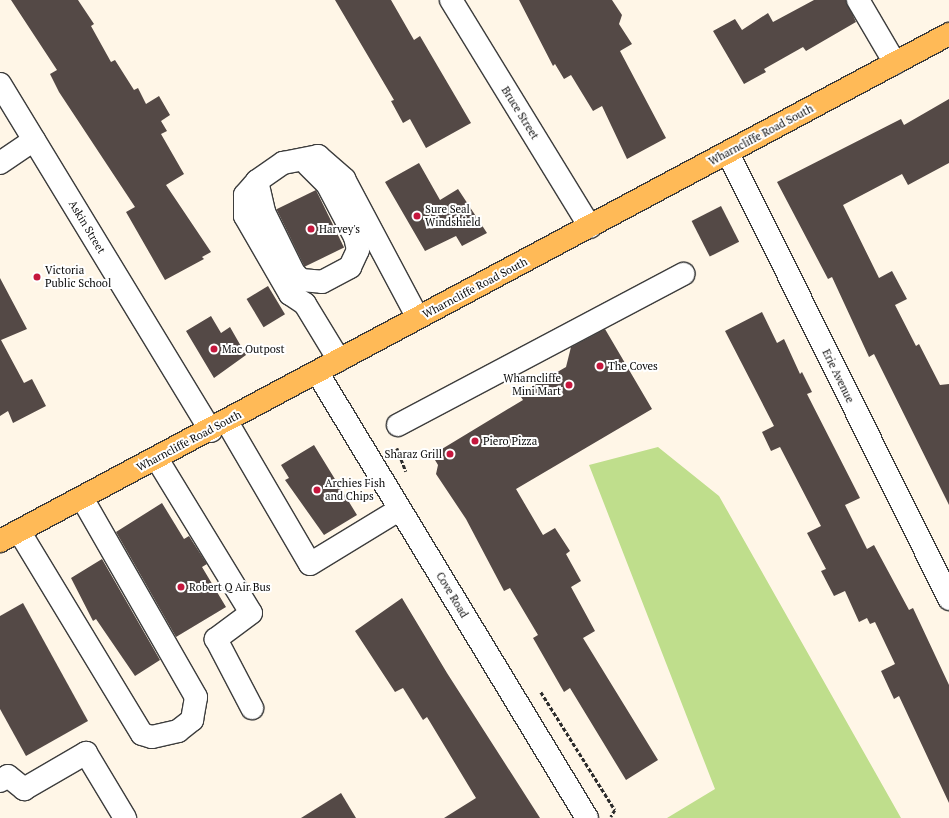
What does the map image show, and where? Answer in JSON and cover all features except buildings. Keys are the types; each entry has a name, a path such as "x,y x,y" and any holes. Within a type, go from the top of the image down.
{"main road":[{"name":"Wharncliffe Road South","path":"0,541 219,426 339,360 949,34"}],"street":[{"name":"Bruce Street","path":"451,0 590,227"},
{"path":"858,0 895,63"},
{"name":"Askin Street","path":"0,84 34,140 310,564 400,509"},
{"path":"0,163 34,140"},
{"name":"Erie Avenue","path":"728,153 949,599"},
{"path":"339,360 305,304 290,294 245,216 245,195 258,181 284,163 318,156 344,179 418,318"},
{"path":"258,181 264,212 294,273 312,283 346,271 356,260 355,237 327,184 301,160"},
{"path":"398,425 683,274"},
{"name":"Cove Road","path":"317,372 587,818"},
{"path":"157,459 251,613 216,639 252,708"},
{"path":"19,531 142,734 152,737 178,731 192,720 196,697 82,498"},
{"path":"0,781 8,776 24,788 86,753 125,818"}],"green space":[{"path":"658,447 719,496 901,818 667,818 715,789 589,465"}],"place":[{"name":"Sure Seal Windshield","path":"417,216"},
{"name":"Harvey's","path":"311,229"},
{"name":"Victoria Public School","path":"37,277"},
{"name":"Mac Outpost","path":"214,349"},
{"name":"The Coves","path":"600,366"},
{"name":"Wharncliffe Mini Mart","path":"569,385"},
{"name":"Piero Pizza","path":"475,441"},
{"name":"Sharaz Grill","path":"450,454"},
{"name":"Archies Fish and Chips","path":"317,490"},
{"name":"Robert Q Air Bus","path":"181,587"}]}
